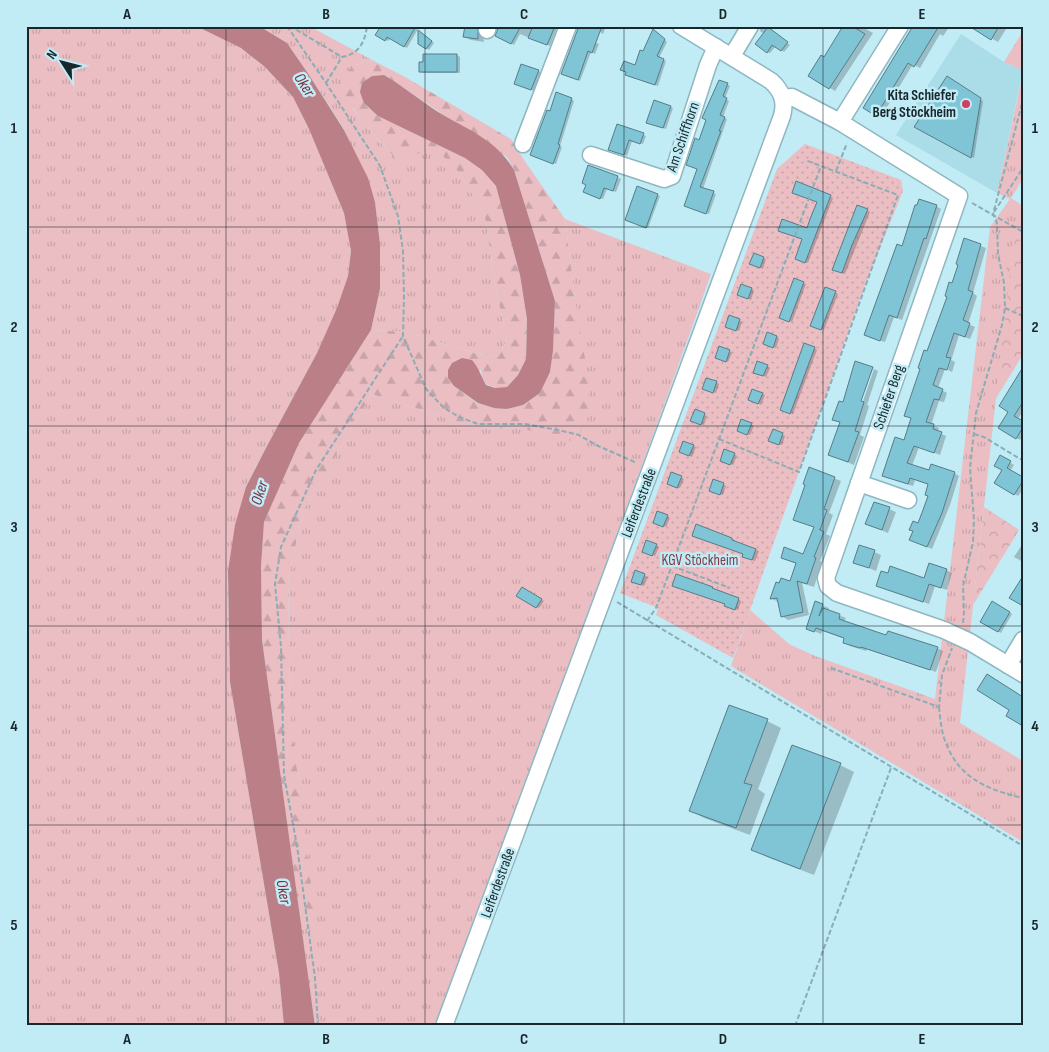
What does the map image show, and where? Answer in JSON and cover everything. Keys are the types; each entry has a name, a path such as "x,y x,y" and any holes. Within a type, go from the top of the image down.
{"street":[{"path":"523,144 568,26"},
{"path":"681,26 771,80 779,88 783,98 792,97 846,126 959,196"},
{"path":"732,56 750,26"},
{"path":"846,126 900,26"},
{"name":"Am Schiffhorn","path":"591,155 664,180 672,176 708,65 716,47"},
{"name":"Leiferdestraße","path":"444,1026 778,129 784,110 783,98"},
{"name":"Schiefer Berg","path":"959,196 826,578 828,586 837,593 944,630 1023,674"},
{"path":"859,483 908,500"},
{"path":"1008,665 1023,640"}],"path":[{"path":"288,26 342,57 350,55 359,49 365,38 367,26"},
{"path":"288,26 380,166 398,216 403,251 403,336 426,389 443,407 459,417 478,424 526,424 572,433 652,469"},
{"path":"326,83 342,57"},
{"path":"1023,100 993,214 997,224 998,254 1004,283 1005,308 1002,325 976,414 970,480 974,520 973,542 963,586 964,618 942,675 938,707 943,736 958,766 979,783 1023,798"},
{"path":"836,171 846,126"},
{"path":"719,439 799,472 898,195 805,160"},
{"path":"647,620 656,608 821,166"},
{"path":"993,214 1023,168"},
{"path":"959,196 1023,232"},
{"path":"1005,308 1023,316"},
{"path":"318,1026 314,968 297,846 284,775 281,647 275,584 281,547 316,470 403,336"},
{"path":"974,434 984,437 1023,459"},
{"path":"672,566 730,588"},
{"path":"603,596 647,620 1023,846"},
{"path":"831,668 938,707"},
{"path":"795,1026 891,767"}],"shaded area":[{"name":"Kita Schiefer Berg Stöckheim","path":"961,34 1004,62 1023,70 997,193 896,135"}],"green space":[{"path":"26,26 196,26 241,48 265,67 293,97 309,129 344,213 351,251 348,276 338,308 317,353 246,487 228,571 230,682 279,973 284,1026 26,1026"},
{"path":"259,26 309,26 372,60 352,66 353,109 379,141 397,159 436,148 461,174 485,217 497,295 507,339 499,356 478,354 406,332 371,330 380,289 380,244 375,202 344,129 309,75 287,43"},
{"path":"1023,31 1023,70 1004,62"},
{"path":"372,60 405,77 511,139 565,219 575,298 589,383 588,416 576,442 524,429 478,428 372,394 303,511 288,580 290,712 316,927 299,911 262,640 261,566 264,522 299,443 371,330 406,332 478,354 499,356 507,339 497,295 485,217 461,174 436,149 397,159 365,124 338,85 352,66","holes":["384,75 507,157 514,170 555,301 553,351 550,372 540,393 523,405 507,409 494,408 477,403 454,386 481,370 486,384 495,388 507,387 518,375 526,359 527,319 520,275 496,186 482,170 465,158 378,116 364,103 372,76"]},
{"path":"1023,73 1023,179 1011,198 1023,206 1023,354 996,398 960,723 1023,761 1023,842 731,666 750,610 789,644 815,656 935,699 990,227 1010,199 997,193"},
{"name":"KGV Stöckheim","path":"805,144 901,180 903,191 865,285 733,658 656,615 658,608 620,593 777,169"},
{"path":"565,219 711,274 435,1026 315,1026 299,911 315,926 290,713 288,580 303,511 372,394 478,428 524,429 576,441 575,298"},
{"path":"1014,237 1023,242 1023,354 996,398"},
{"path":"984,507 1019,530 973,605"}],"water":[{"name":"Oker","path":"196,26 259,26 287,43 344,130 368,178 375,202 380,244 380,289 371,330 299,443 264,522 261,566 262,640 315,1026 284,1026 279,973 230,682 228,571 235,525 246,487 317,353 337,308 348,276 351,251 344,213 309,129 293,97 265,67 241,48"},
{"path":"384,75 443,115 488,141 514,170 555,301 553,351 550,372 540,393 523,405 507,409 494,408 478,403 454,386 448,378 448,370 452,363 462,358 472,360 486,385 495,388 507,387 518,375 526,359 527,319 520,275 496,186 482,170 465,158 378,116 364,103 360,92 362,83 372,76"}],"building":[{"path":"381,26 416,26 404,47 387,37 385,41 375,35"},
{"path":"465,26 478,26 478,39 463,37"},
{"path":"499,26 521,26 511,44 495,36"},
{"path":"533,26 555,26 547,45 528,38"},
{"path":"579,26 602,26 592,53 588,51 578,80 561,74"},
{"path":"843,26 852,26 865,34 829,89 808,76 821,55 824,57"},
{"path":"913,26 939,26 914,67 908,63 876,116 863,108"},
{"path":"969,26 999,26 991,40"},
{"path":"768,27 788,42 781,51 772,45 767,53 755,44"},
{"path":"653,29 665,39 657,56 664,59 655,85 625,75 626,72 620,70 624,61 635,65 640,50 643,51"},
{"path":"418,30 432,41 426,49 418,44"},
{"path":"423,54 457,54 457,72 419,72 419,62 423,62"},
{"path":"521,64 539,70 531,90 514,84"},
{"name":"Kita Schiefer Berg Stöckheim","path":"947,76 981,98 971,158 914,127"},
{"path":"719,80 728,83 723,96 727,98 720,115 725,117 719,131 721,131 700,187 714,191 706,214 684,206 697,169 686,165 695,138 699,140 706,120 702,118"},
{"path":"556,92 572,98 553,164 530,155 547,110 550,111"},
{"path":"654,100 671,106 663,128 646,123"},
{"path":"617,124 644,133 640,144 629,140 624,155 608,150"},
{"path":"588,165 618,176 613,191 604,188 600,199 583,192 586,185 582,183"},
{"path":"796,181 831,195 805,263 795,259 802,239 778,231 782,219 807,228 817,202 792,193"},
{"path":"637,186 658,194 646,228 625,220"},
{"path":"919,199 937,205 897,318 889,315 880,341 864,335 897,244 902,246 915,205 917,205"},
{"path":"857,205 868,209 842,273 832,270"},
{"path":"964,238 981,244 968,290 973,292 963,320 970,323 965,337 954,333 946,357 951,358 947,370 939,368 933,385 943,389 939,400 934,399 926,422 934,424 933,429 942,432 934,453 914,446 907,463 929,470 931,464 955,472 942,513 927,547 909,540 913,531 909,530 913,521 918,523 928,496 925,495 928,484 910,478 908,484 882,476 895,437 904,440 911,418 904,416 920,369 918,368 924,350 927,351 947,297 945,296 949,282 952,283"},
{"path":"754,253 764,257 760,268 749,264"},
{"path":"794,278 804,282 789,322 779,318"},
{"path":"741,284 752,288 748,299 737,295"},
{"path":"825,287 836,291 821,330 810,326"},
{"path":"729,315 740,319 736,331 725,327"},
{"path":"767,332 777,336 773,348 763,344"},
{"path":"804,343 815,347 790,414 780,410"},
{"path":"719,346 730,350 726,362 715,358"},
{"path":"757,361 768,365 763,376 753,373"},
{"path":"855,361 873,367 861,401 864,402 855,431 859,432 848,462 828,455 840,422 832,420 839,401 843,402"},
{"path":"1023,367 1023,402 1014,416 1023,421 1023,427 1016,439 998,428 1008,412 999,406"},
{"path":"706,378 717,381 713,393 702,389"},
{"path":"752,389 763,393 758,404 748,400"},
{"path":"695,409 705,413 701,425 690,421"},
{"path":"741,419 752,423 747,435 737,431"},
{"path":"773,429 783,433 779,445 768,441"},
{"path":"683,441 694,445 689,456 679,452"},
{"path":"724,449 735,453 730,465 720,461"},
{"path":"1000,455 1011,461 1007,468 1023,477 1023,481 1014,495 994,483 1002,470 994,466"},
{"path":"809,467 835,477 824,509 827,510 820,530 824,532 814,557 816,558 807,584 797,581 803,612 781,617 777,598 770,599 776,582 779,583 781,578 790,581 796,563 781,558 784,547 803,554 814,527 793,520"},
{"path":"671,472 682,476 677,488 667,484"},
{"path":"713,479 724,483 720,495 709,491"},
{"path":"874,502 890,507 882,530 865,524"},
{"path":"657,511 668,515 663,527 653,523"},
{"path":"696,524 756,549 752,560 742,557 743,554 692,536"},
{"path":"646,540 657,544 652,556 642,552"},
{"path":"859,545 875,550 869,568 853,563"},
{"path":"929,563 947,569 941,588 929,584 923,602 876,586 881,571 888,573 890,566 924,578"},
{"path":"635,570 645,574 641,585 631,582"},
{"path":"676,574 739,598 735,610 724,606 725,604 672,586"},
{"path":"1023,576 1023,606 1009,598"},
{"path":"522,587 542,599 536,608 516,596"},
{"path":"815,601 823,604 819,616 823,608 840,614 839,619 886,635 888,631 938,647 930,670 861,647 843,643 844,638 816,628 814,632 806,629"},
{"path":"992,601 1010,612 998,632 980,622"},
{"path":"987,674 1023,697 1023,726 1006,716 1009,710 977,690"},
{"path":"729,705 768,719 744,783 752,785 736,828 689,811"},
{"path":"792,745 841,763 800,869 751,850"}],"place":[{"name":"Kita Schiefer Berg Stöckheim","path":"966,104"}]}
